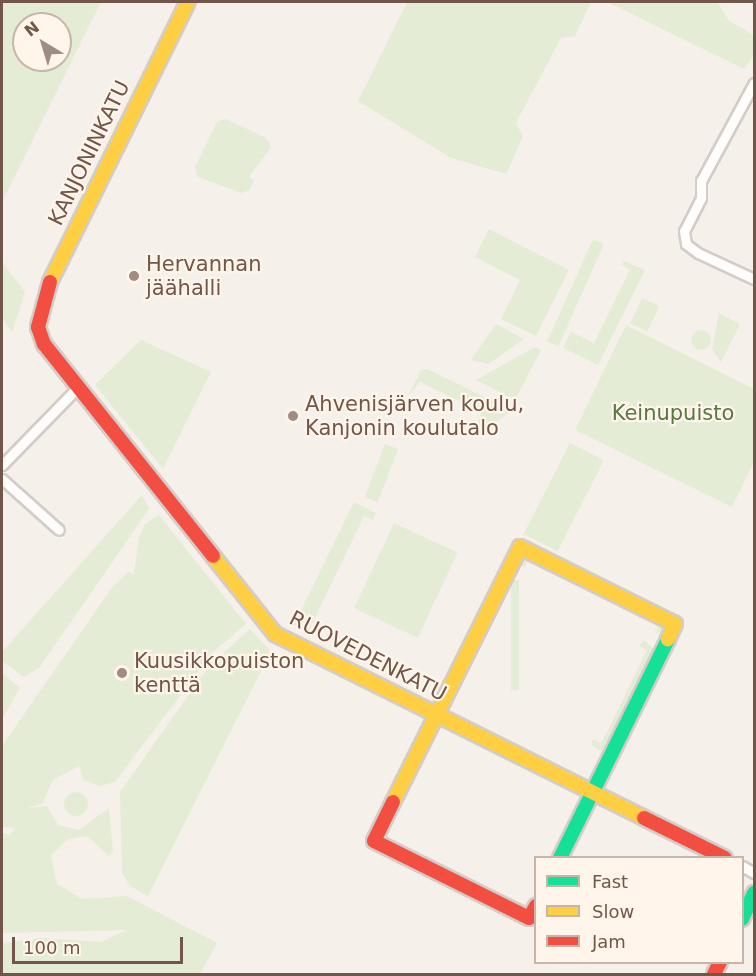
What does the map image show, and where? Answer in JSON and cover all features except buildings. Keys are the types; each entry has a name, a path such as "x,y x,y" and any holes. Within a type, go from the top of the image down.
{"street":[{"name":"KANJONINKATU","path":"38,327 41,300 188,2"},
{"path":"754,83 701,182 701,198 684,231 686,244 698,253 754,279"},
{"name":"RUOVEDENKATU","path":"38,327 78,387 274,634 721,856"},
{"path":"2,465 78,387"},
{"path":"2,479 58,530"},
{"path":"534,909 529,918 374,841 520,547 675,624 561,856"},
{"path":"744,915 754,893"}],"green space":[{"path":"2,2 101,2 72,61 72,12 12,12 12,72 66,72 2,202"},
{"path":"407,2 591,2 575,36 561,38 516,123 523,137 506,174 451,158 358,101"},
{"path":"607,2 717,2 729,21 754,35 754,55 744,69"},
{"path":"226,119 266,138 271,147 249,177 254,180 250,190 241,193 198,177 195,167 217,122"},
{"path":"489,229 569,270 536,336 501,319 520,280 475,257"},
{"path":"593,239 604,244 558,346 547,341"},
{"path":"624,261 645,270 598,365 563,348 571,332 594,343 630,270 622,265"},
{"path":"2,262 25,292 12,332 2,318"},
{"path":"642,298 659,306 647,331 630,323"},
{"path":"719,313 740,324 721,362 712,349"},
{"path":"496,324 524,339 488,364 471,360"},
{"name":"Keinupuisto","path":"626,325 754,389 754,462 732,507 575,430"},
{"path":"701,330 708,333 711,340 708,347 701,350 694,347 691,340 694,333"},
{"path":"141,340 211,372 163,469 95,385"},
{"path":"535,347 541,350 515,400 476,380"},
{"path":"427,369 509,409 510,412 484,430 474,430 482,412 420,382 408,396 421,370"},
{"name":"Keinupuisto","path":"570,443 604,460 558,551 524,534"},
{"path":"385,444 398,449 378,502 365,497"},
{"path":"142,495 149,509 39,668 24,677 2,661 2,652"},
{"path":"354,502 376,513 373,520 364,516 308,632 294,625"},
{"path":"159,515 246,624 214,651 115,782 100,786 83,780 79,766 53,780 42,804 26,808 47,806 58,825 79,830 109,808 113,852 109,856 87,836 68,839 51,856 57,884 82,899 127,896 217,943 200,974 2,974 2,943 41,938 101,942 127,930 2,933 2,833 9,835 15,828 2,827 2,746 113,586 128,572 134,574 139,537 145,524"},
{"path":"394,523 457,553 418,638 354,608"},
{"path":"526,556 665,626 664,632 656,633 659,625 528,560 524,568 520,561"},
{"path":"511,580 519,580 519,690 511,690"},
{"path":"250,629 271,651 148,896 130,886 122,873 120,792 209,666"},
{"path":"644,640 655,650 607,747 600,751 591,744 593,739 601,743 608,730 647,650 639,646"},
{"path":"2,673 20,688 2,719"},
{"path":"76,792 81,793 87,799 87,809 81,815 76,816 71,815 65,809 64,804 65,799 71,793"}],"traffic: fast":[{"path":"561,856 668,639"},
{"path":"744,915 754,893"}],"traffic: slow":[{"path":"50,282 188,2"},
{"path":"393,802 520,547 675,624 668,639"},
{"path":"213,556 275,634 644,818"}],"traffic: jam":[{"path":"50,282 38,327 44,344 213,556"},
{"path":"393,802 374,841 529,918 534,909"},
{"path":"644,818 721,856"},
{"path":"714,974 719,964"}],"place":[{"name":"Hervannan jäähalli","path":"134,276"},
{"name":"Ahvenisjärven koulu, Kanjonin koulutalo","path":"293,416"},
{"name":"Kuusikkopuiston kenttä","path":"122,673"}]}
